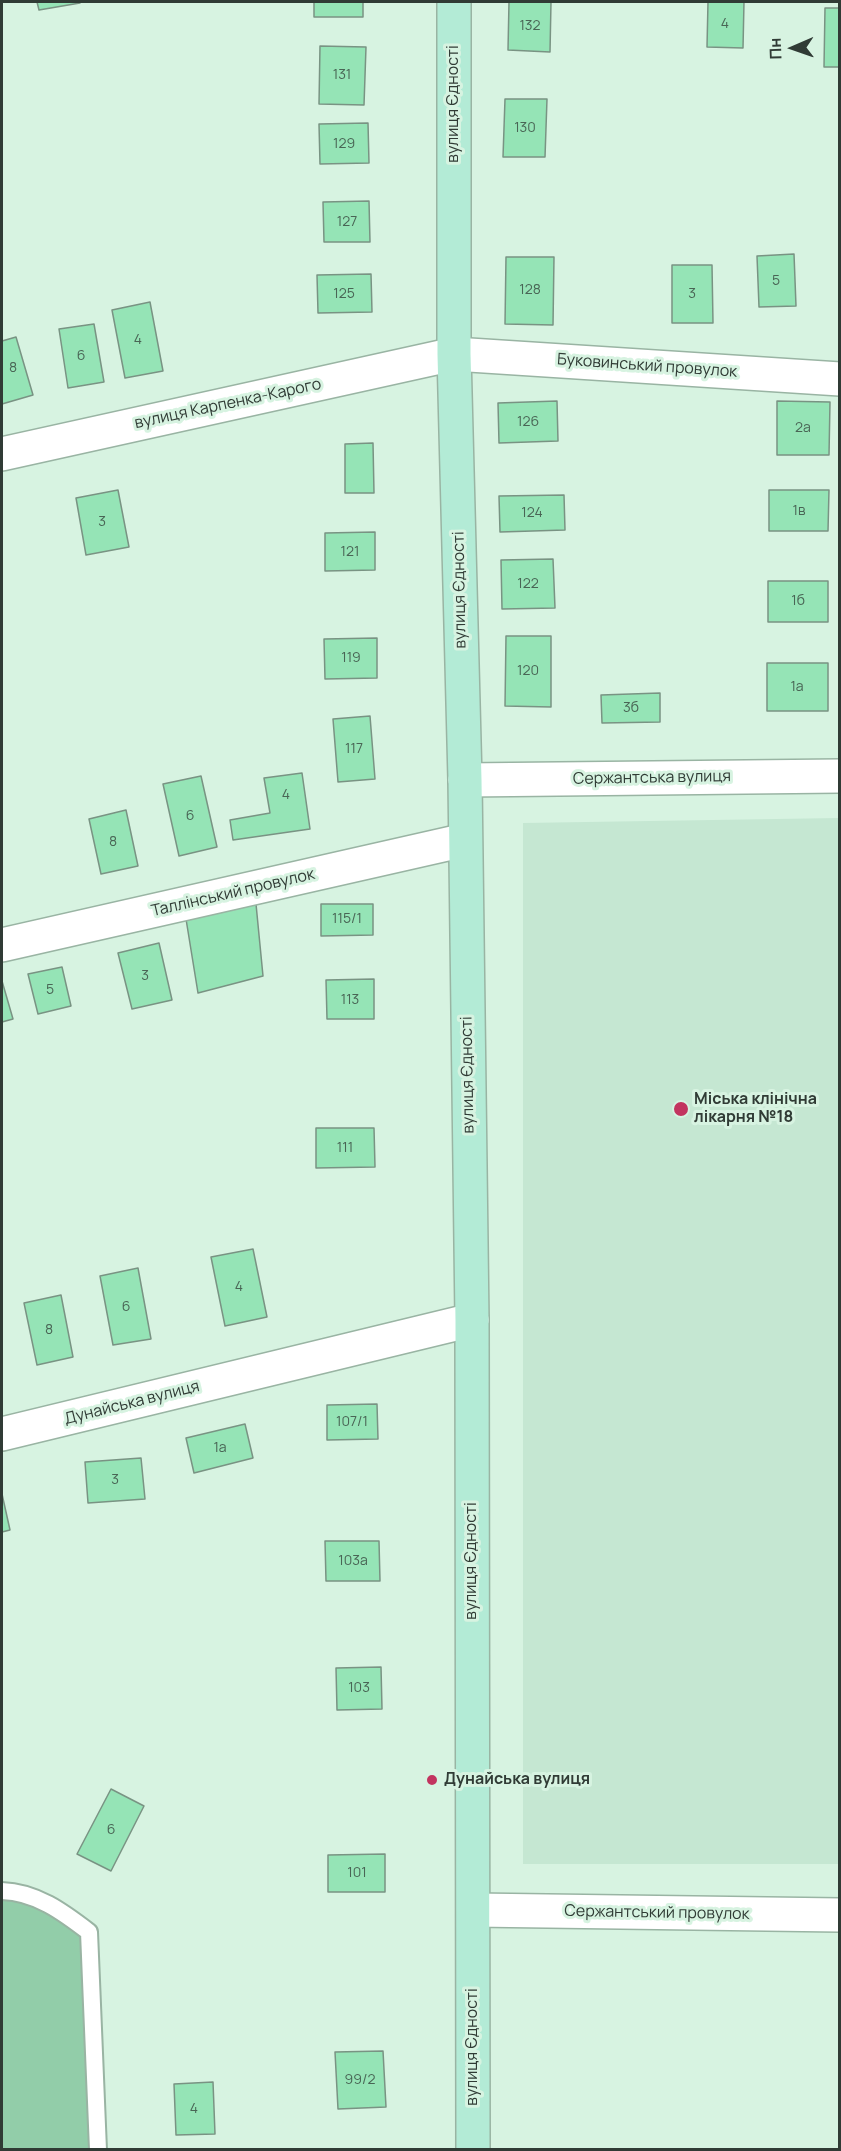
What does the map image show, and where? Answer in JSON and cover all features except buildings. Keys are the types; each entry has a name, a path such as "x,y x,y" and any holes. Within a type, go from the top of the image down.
{"main road":[{"name":"вулиця Єдності","path":"454,2 454,354 465,780 472,1320 473,2150"}],"street":[{"name":"Буковинський провулок","path":"454,354 840,379"},
{"name":"вулиця Карпенка-Карого","path":"2,454 454,354"},
{"name":"Сержантська вулиця","path":"465,780 840,776"},
{"name":"Таллінський провулок","path":"2,945 465,840"},
{"name":"Дунайська вулиця","path":"2,1434 472,1320"},
{"name":"Сержантський провулок","path":"474,1910 840,1915"}],"lane":[{"path":"2,1891 12,1891 54,1905 89,1932 98,2150"}],"shaded area":[{"name":"Міська клінічна лікарня №18","path":"839,818 839,1864 523,1864 523,823"}],"green space":[{"path":"2,1891 89,1932 98,2149 2,2150"}],"place":[{"name":"Міська клінічна лікарня №18","path":"681,1109"},
{"name":"Дунайська вулиця","path":"432,1780"}]}
